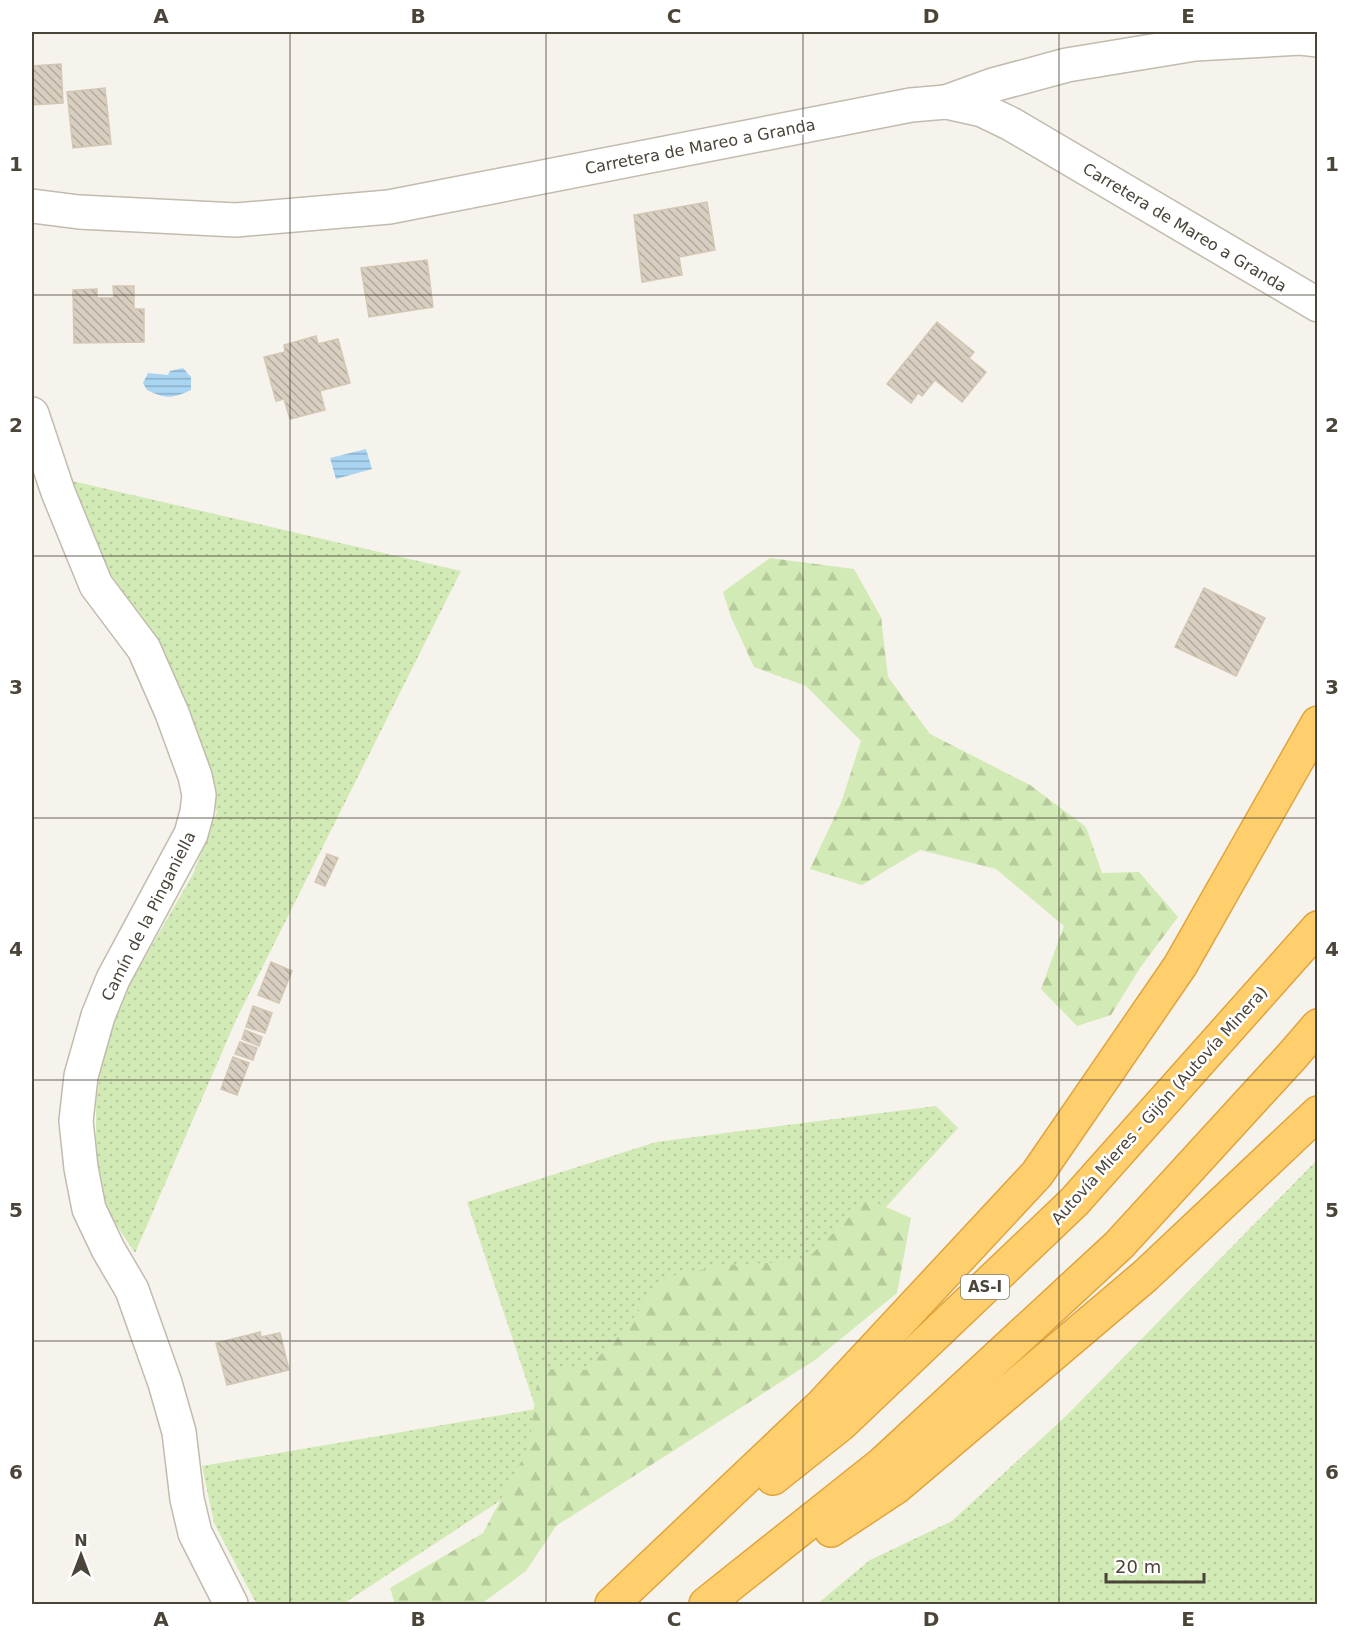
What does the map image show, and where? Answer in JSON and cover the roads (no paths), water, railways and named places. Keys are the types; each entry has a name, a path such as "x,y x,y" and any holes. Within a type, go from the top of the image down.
{"highway":[{"path":"613,1605 822,1405 1037,1174 1180,966 1317,723"},
{"name":"Autovía Mieres - Gijón (Autovía Minera)","path":"613,1605 841,1424 1065,1210 1317,928"},
{"path":"706,1605 882,1464 1119,1245 1317,1026"},
{"path":"719,1605 896,1487 1144,1276 1317,1113"}],"street":[{"name":"Carretera de Mareo a Granda","path":"32,206 79,212 236,220 389,207 911,105 981,100 1067,65 1195,44 1301,38 1317,40"},
{"path":"1011,124 1030,97 1067,65"},
{"name":"Carretera de Mareo a Granda","path":"981,100 1011,124 1317,305"},
{"name":"Camín de la Pinganiella","path":"32,414 58,492 96,585 144,649 155,671 195,776 199,795 191,834 113,980 98,1016 81,1076 76,1121 81,1168 89,1209 108,1249 132,1290 165,1383 179,1432 187,1499 195,1533 231,1605"}],"water":[{"path":"183,368 191,377 191,390 184,393 173,396 159,395 147,390 143,383 148,373 168,375 170,371"},
{"path":"366,449 372,469 336,479 330,458"}]}
